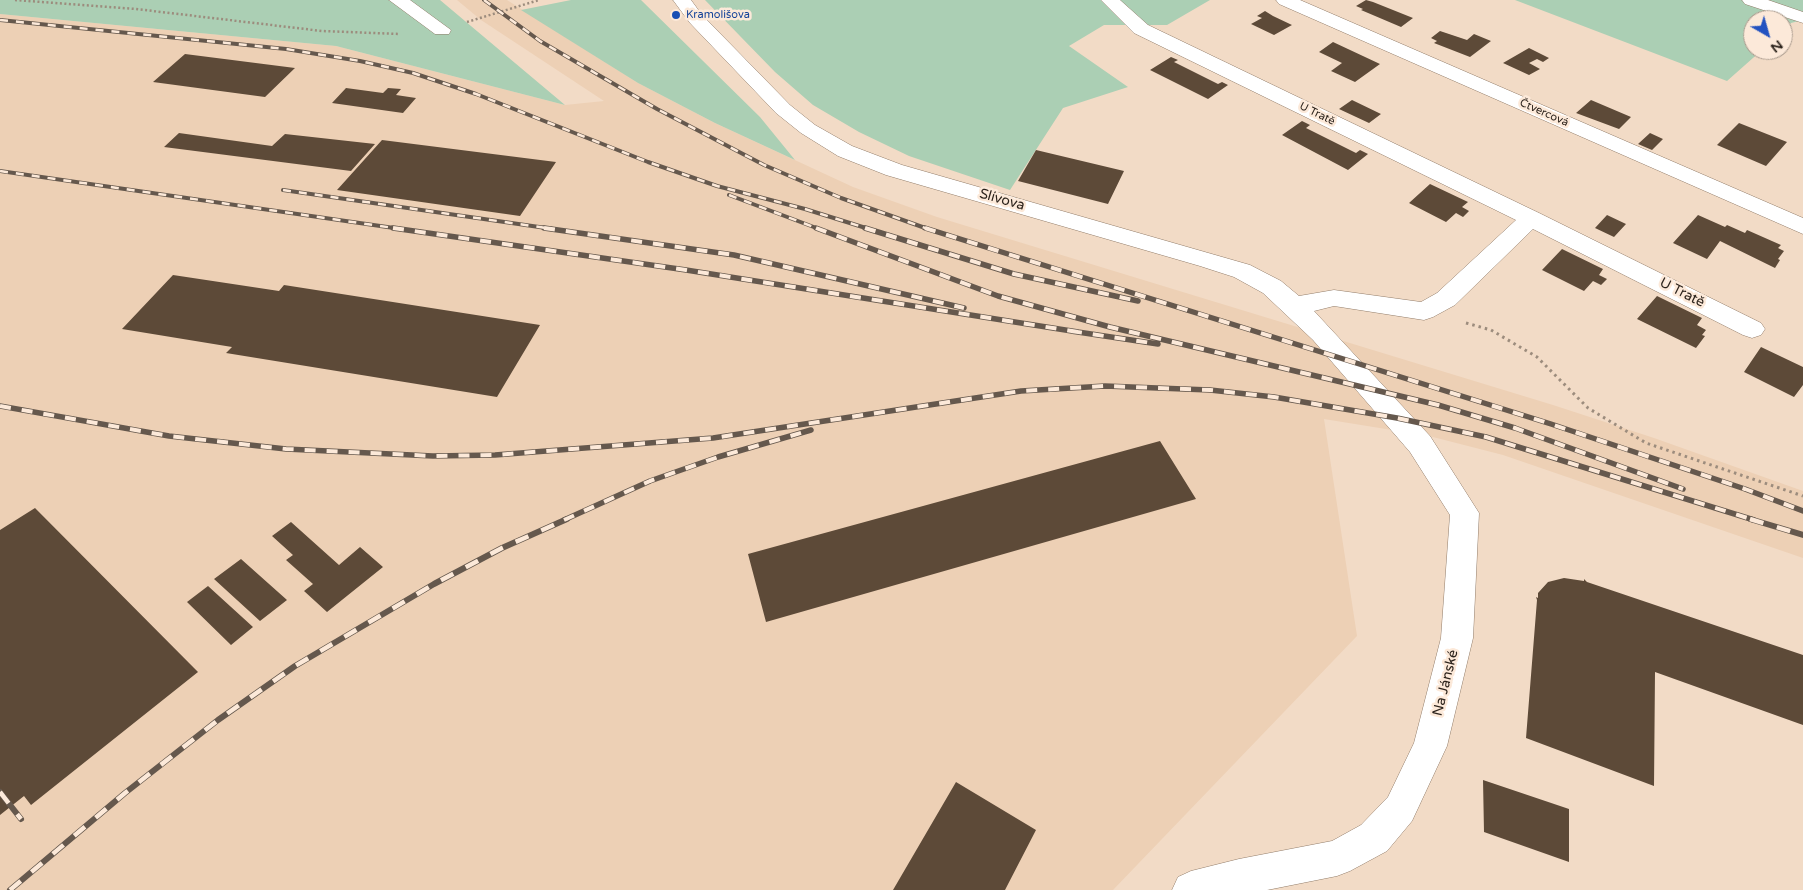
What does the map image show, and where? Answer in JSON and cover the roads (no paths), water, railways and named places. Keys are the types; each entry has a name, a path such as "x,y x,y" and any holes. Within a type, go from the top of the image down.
{"street":[{"path":"398,0 442,30"},
{"name":"Slívova","path":"682,0 696,19 782,109 808,129 845,151 894,170 1122,234 1242,271 1272,287 1294,306 1346,360"},
{"name":"U Tratě","path":"1110,0 1141,29 1531,218 1752,329"},
{"name":"Čtvercová","path":"1285,0 1803,227"},
{"path":"1751,0 1803,18"},
{"path":"1294,306 1334,298 1424,311 1446,300 1531,218"},
{"name":"Na Jánské","path":"1191,890 1337,858 1374,838 1400,809 1430,746 1457,638 1465,513 1420,444 1346,360"}],"railway":[{"path":"484,0 540,41 657,109 764,165 841,198 927,228"},
{"path":"0,20 286,49 360,61 413,73 476,94 648,162 717,186 805,209 869,229"},
{"path":"0,171 401,229"},
{"path":"283,190 553,229"},
{"path":"729,195 819,229"},
{"path":"393,228 686,270 1078,332"},
{"path":"544,228 734,255 964,308"},
{"path":"816,228 998,296 1110,327 1438,405 1515,428 1683,489"},
{"path":"865,228 1014,274 1138,301"},
{"path":"927,228 1551,424 1745,489 1803,511"},
{"path":"1071,331 1158,344"},
{"path":"0,406 169,436 286,449 433,456 495,455 713,438 1021,391 1105,386 1210,390 1274,397 1397,418 1486,437 1754,520"},
{"path":"564,520 650,481 718,457 811,430"},
{"path":"10,890 125,793 218,720 295,666 434,584 502,548 567,519"},
{"path":"1750,519 1803,535"},
{"path":"0,792 21,819"}],"place":[{"name":"Kramolišova","path":"676,15"}]}
